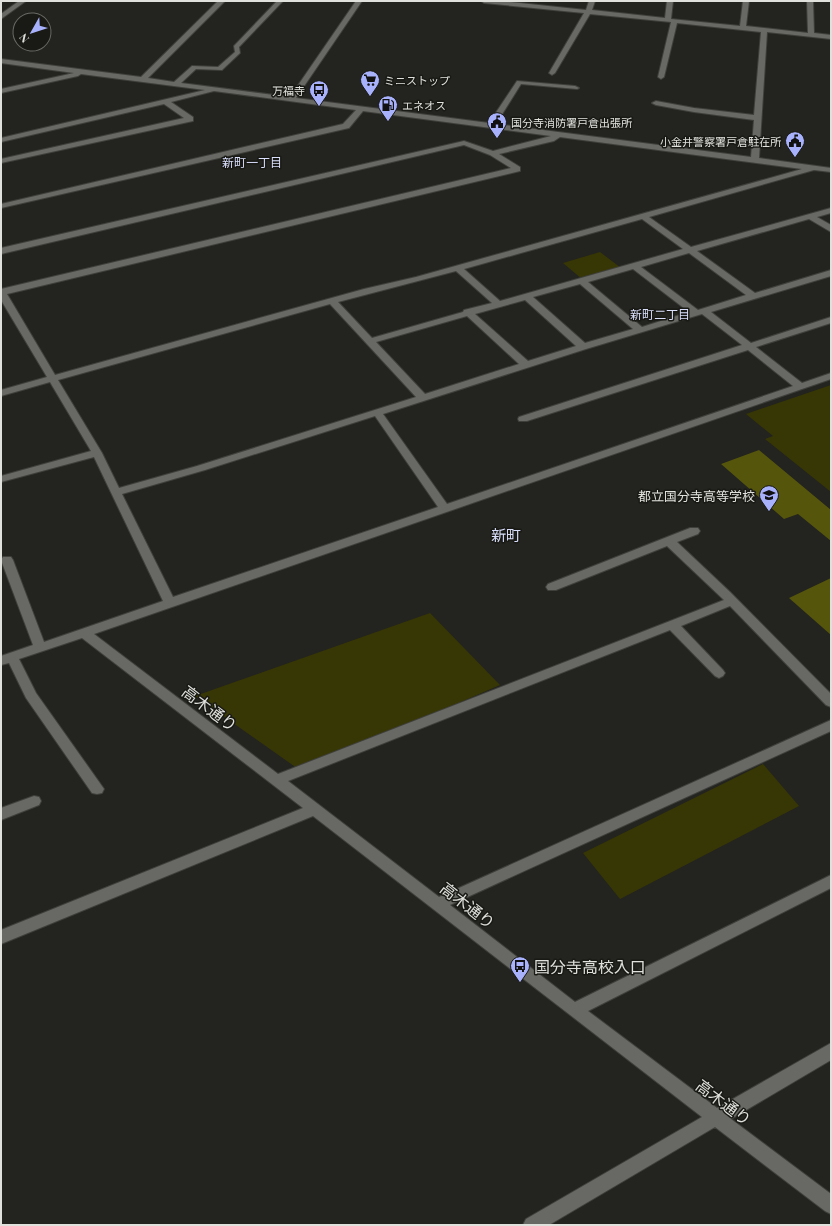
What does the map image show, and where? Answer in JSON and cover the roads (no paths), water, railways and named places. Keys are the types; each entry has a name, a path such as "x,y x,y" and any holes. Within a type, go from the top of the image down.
{"street":[{"path":"1,17 23,1"},
{"path":"142,80 222,1"},
{"path":"175,84 194,67 220,69 238,52 236,47 280,1"},
{"path":"292,99 359,1"},
{"path":"485,1 520,3 588,12 831,37"},
{"path":"552,73 588,12 592,1"},
{"path":"661,77 671,20 670,1"},
{"path":"743,28 746,1"},
{"path":"810,1 811,35"},
{"path":"755,160 764,30"},
{"path":"1,61 831,170"},
{"path":"1,69 26,64"},
{"path":"1,91 86,72"},
{"path":"491,125 519,82 576,88"},
{"path":"1,140 215,89"},
{"path":"3,159 190,119 165,102"},
{"path":"656,103 694,110 758,118"},
{"path":"1,206 346,126 361,108"},
{"path":"493,153 551,139 559,134"},
{"path":"1,251 464,143 493,153 517,169 1,293 97,453 170,603"},
{"path":"1,393 332,301 458,268 813,168"},
{"path":"370,341 467,312 581,282 831,210"},
{"path":"642,215 754,296"},
{"path":"810,216 831,229"},
{"path":"635,266 749,347 800,386"},
{"path":"458,268 498,304"},
{"path":"116,492 201,468 584,347 831,273"},
{"path":"581,282 640,330"},
{"path":"526,296 584,347"},
{"path":"332,301 423,398"},
{"path":"467,312 527,366"},
{"path":"523,418 831,320"},
{"path":"97,789 6,659 831,376"},
{"path":"378,413 444,508"},
{"path":"1,478 97,453"},
{"path":"552,588 694,531"},
{"path":"670,541 732,601 831,702"},
{"path":"7,560 40,647"},
{"path":"276,780 436,719 732,601"},
{"path":"672,624 719,673"},
{"name":"高木通り","path":"83,632 315,809 714,1118 831,1205"},
{"path":"438,904 831,725"},
{"path":"1,814 34,801"},
{"path":"1,937 315,809"},
{"path":"574,1010 831,881"},
{"path":"532,1225 831,1051"}],"place":[{"name":"ミニストップ","path":"370,97"},
{"name":"万福寺","path":"319,107"},
{"name":"エネオス","path":"388,122"},
{"name":"国分寺消防署戸倉出張所","path":"497,139"},
{"name":"小金井警察署戸倉駐在所","path":"795,158"},
{"name":"都立国分寺高等学校","path":"769,512"},
{"name":"国分寺高校入口","path":"520,983"}],"district":[{"name":"新町一丁目","path":"252,162"},
{"name":"新町二丁目","path":"660,314"},
{"name":"新町","path":"506,535"}]}
